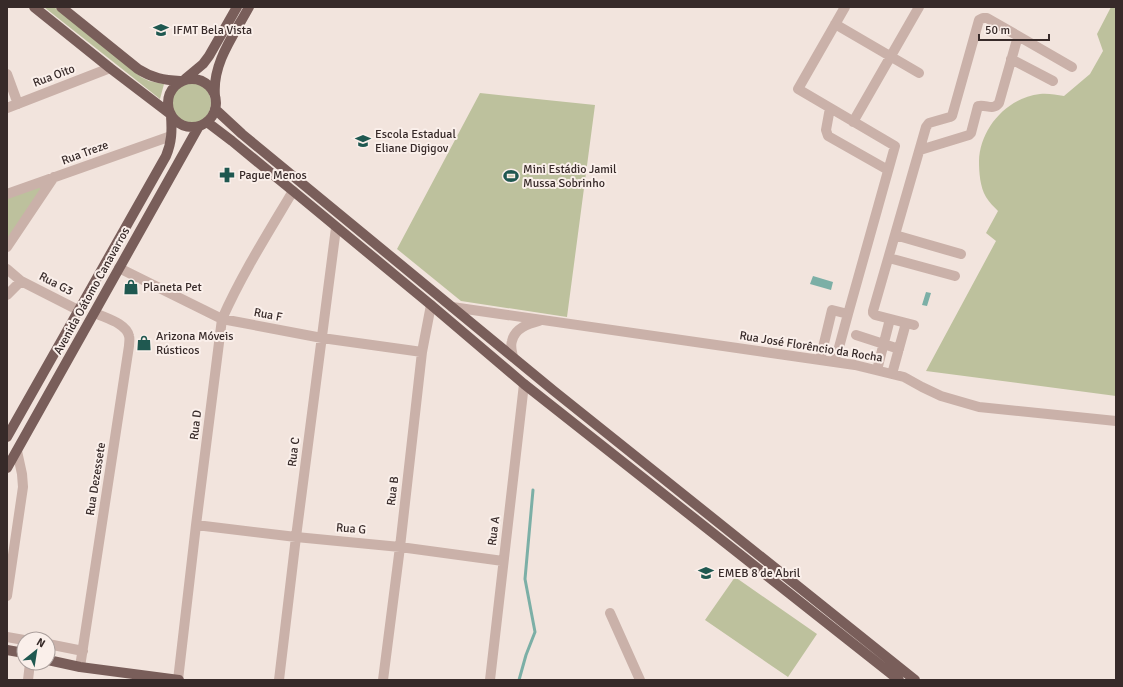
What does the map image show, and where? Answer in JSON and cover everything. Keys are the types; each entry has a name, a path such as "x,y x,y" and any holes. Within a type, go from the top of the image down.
{"main road":[{"path":"34,7 170,114"},
{"path":"61,7 142,72 164,80 198,79 204,82 212,90 215,96"},
{"path":"237,7 203,64 171,89 167,106 174,120 183,126 194,127 203,124 211,118 215,109 216,100 214,87 217,70 222,57 249,7"},
{"path":"215,109 242,134 513,357 915,680"},
{"name":"Avenida Oátomo Canavarros","path":"7,437 166,156 171,136 170,114"},
{"path":"203,124 232,141 431,305 524,384 899,680"},
{"name":"Avenida Oátomo Canavarros","path":"7,468 119,268 203,124"},
{"path":"56,662 80,667 179,680"}],"street":[{"path":"835,362 895,146 798,89 845,7"},
{"path":"854,122 919,7"},
{"path":"892,374 899,348 910,324 876,315 873,312 928,124 952,116 979,20 987,18 1072,67"},
{"path":"835,24 919,73"},
{"path":"920,150 970,134 978,106 996,107 999,103 1018,36"},
{"path":"1011,59 1053,81"},
{"name":"Rua Oito","path":"7,108 110,68"},
{"path":"7,74 18,104"},
{"path":"830,108 826,130 828,136 888,170"},
{"name":"Rua Treze","path":"7,194 171,136"},
{"path":"7,247 54,177"},
{"name":"Rua D","path":"179,680 196,525 222,319 246,271 293,191"},
{"name":"Rua C","path":"279,680 336,228"},
{"path":"895,236 961,254"},
{"path":"889,258 955,276"},
{"name":"Rua F","path":"119,268 222,319 322,338 422,352"},
{"name":"Rua G3","path":"7,269 21,281 78,310"},
{"path":"7,295 21,281"},
{"name":"Rua B","path":"383,680 422,352 431,305"},
{"name":"Rua José Florêncio da Rocha","path":"452,307 855,365 904,377 942,396 979,407 1116,421"},
{"path":"820,360 832,310 848,314"},
{"name":"Rua Dezessete","path":"80,667 129,346 129,336 120,325 95,313"},
{"path":"877,370 890,319"},
{"name":"Rua José Florêncio da Rocha","path":"513,357 511,347 516,333 522,327 545,320"},
{"path":"856,335 899,348"},
{"name":"Rua A","path":"490,680 524,384"},
{"path":"7,596 23,487 17,451"},
{"name":"Rua G","path":"196,525 296,537 400,547 503,561"},
{"path":"610,613 640,680"},
{"path":"56,646 83,651"}],"green space":[{"path":"44,7 54,7 141,77 149,81 164,84 160,99"},
{"path":"1111,7 1116,7 1116,396 926,371 996,241 986,233 998,211 986,197 982,189 980,179 979,161 984,138 997,117 1016,102 1040,94 1064,96 1090,74 1103,51 1097,34"},
{"path":"186,82 194,82 205,88 211,99 211,107 205,118 194,124 186,124 175,118 169,107 169,99 175,88"},
{"name":"Mini Estádio Jamil Mussa Sobrinho","path":"480,93 595,105 567,317 461,301 397,249"},
{"path":"46,184 7,242 7,198"},
{"path":"735,577 817,634 788,677 705,620"}],"water":[{"path":"813,276 833,282 831,290 810,284"},
{"path":"926,292 931,293 927,306 922,305"}],"waterway":[{"path":"519,680 526,655 535,632 525,579 533,490"}],"place":[{"name":"IFMT Bela Vista","path":"161,30"},
{"name":"Escola Estadual Eliane Digigov","path":"363,141"},
{"name":"Pague Menos","path":"227,175"},
{"name":"Mini Estádio Jamil Mussa Sobrinho","path":"511,176"},
{"name":"Planeta Pet","path":"131,287"},
{"name":"Arizona Móveis Rústicos","path":"144,343"},
{"name":"EMEB 8 de Abril","path":"706,573"}]}
